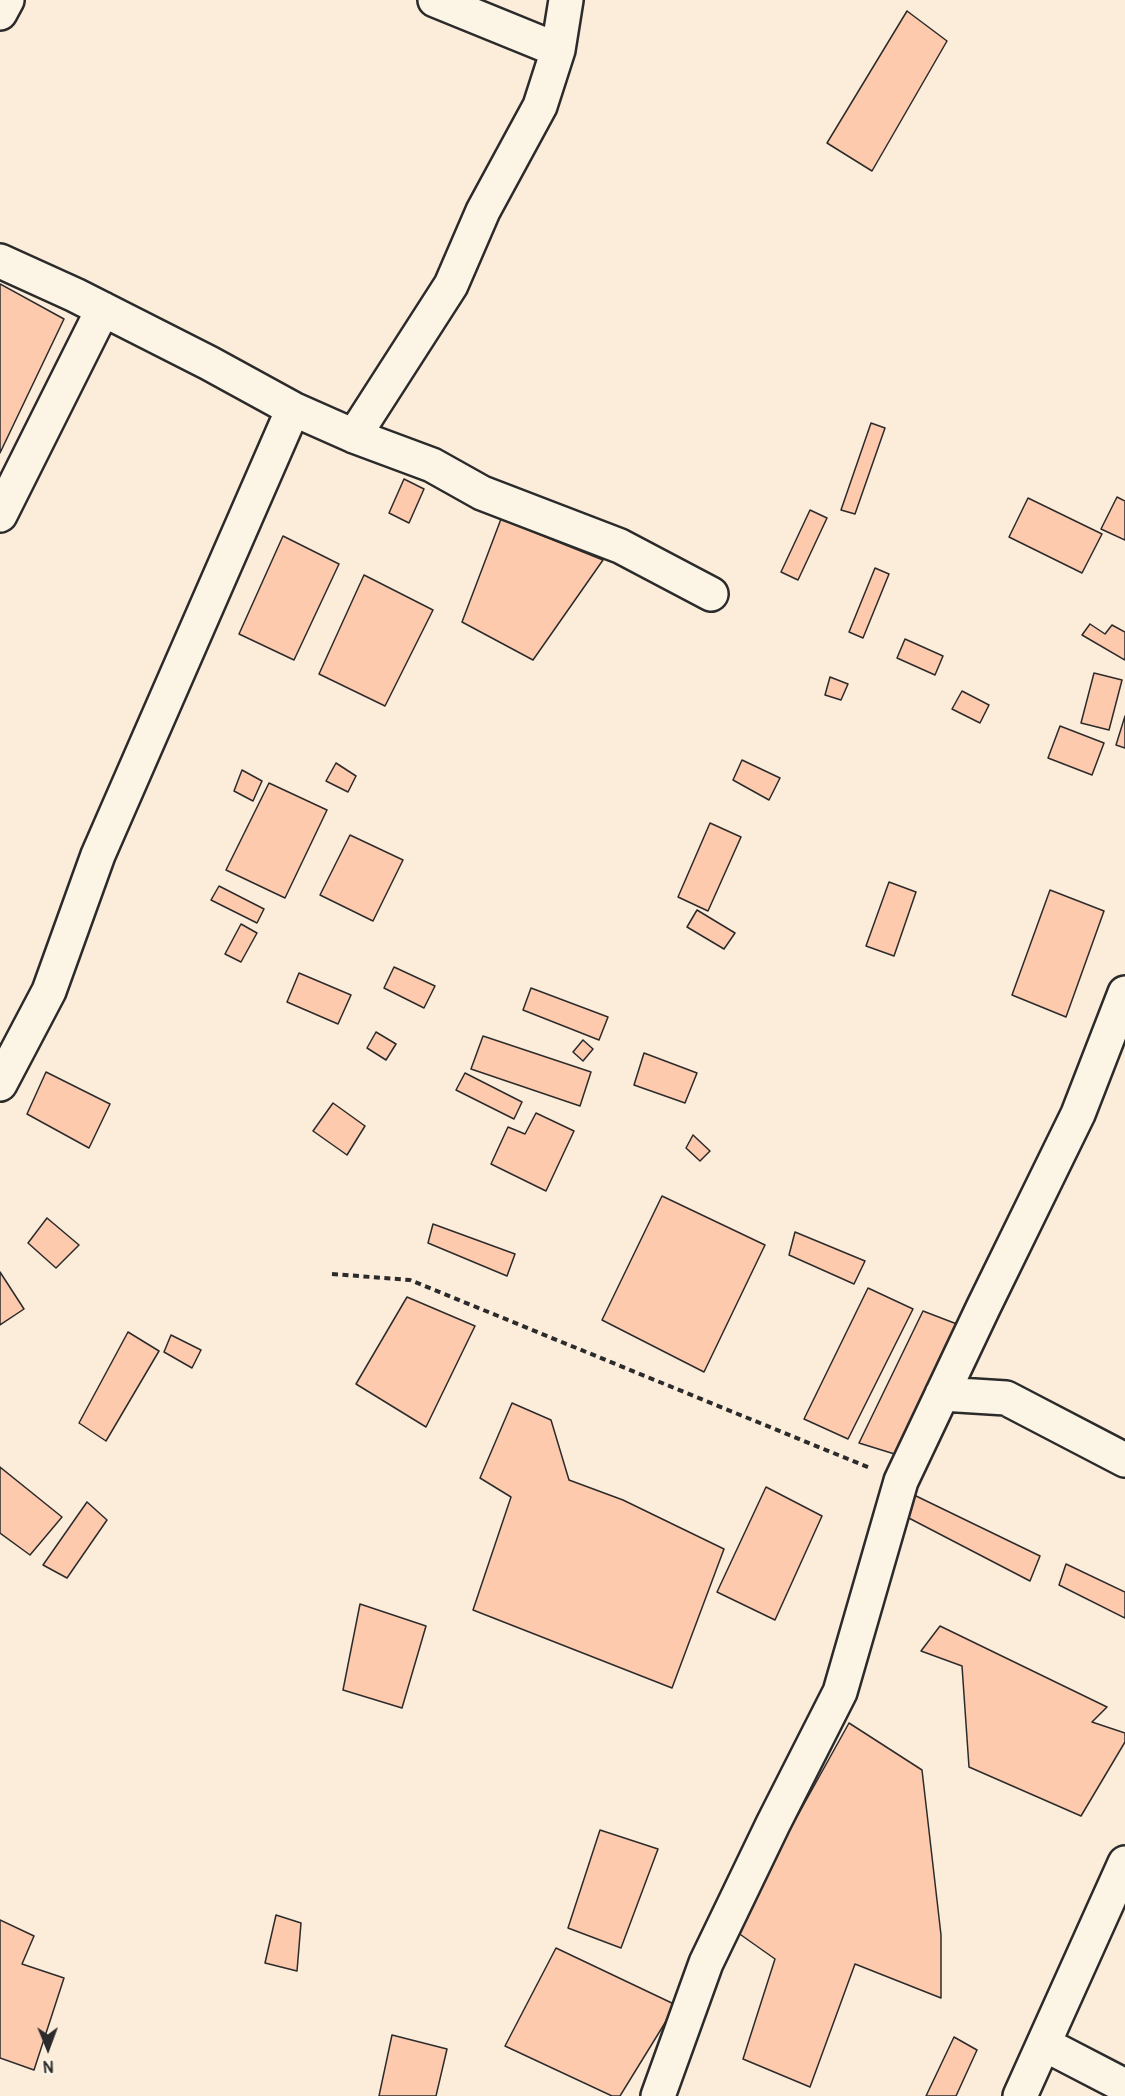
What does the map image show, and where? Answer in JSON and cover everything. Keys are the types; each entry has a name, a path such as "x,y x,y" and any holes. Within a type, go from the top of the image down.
{"street":[{"path":"0,13 7,0"},
{"path":"435,0 558,50"},
{"path":"354,436 451,285 483,211 540,106 558,50 566,0"},
{"path":"0,261 103,309 293,409 354,436 432,465 482,493 620,546 711,594"},
{"path":"0,515 103,309"},
{"path":"0,1084 49,991 98,855 293,409"},
{"path":"658,2096 706,1963 840,1692 902,1481 1078,1114 1125,993"},
{"path":"942,1394 1006,1398 1125,1460"},
{"path":"1020,2096 1125,1863"},
{"path":"1044,2044 1125,2086"}],"path":[{"path":"332,1274 410,1280 902,1481"}],"building":[{"path":"907,11 947,41 872,171 827,143"},
{"path":"0,284 64,319 0,453"},
{"path":"871,423 885,428 855,514 841,510"},
{"path":"404,479 424,489 409,523 389,513"},
{"path":"1117,497 1125,501 1125,540 1101,529"},
{"path":"1028,498 1102,534 1082,573 1009,537"},
{"path":"810,510 827,518 798,580 781,572"},
{"path":"501,519 603,560 533,660 462,622"},
{"path":"283,536 339,564 294,660 239,634"},
{"path":"875,568 889,574 863,638 849,632"},
{"path":"364,575 433,610 385,706 319,674"},
{"path":"1090,624 1105,634 1112,625 1125,632 1125,660 1082,635"},
{"path":"905,639 943,656 935,675 897,658"},
{"path":"1094,673 1122,680 1109,730 1081,723"},
{"path":"830,677 848,684 841,700 825,695"},
{"path":"962,691 989,705 980,723 952,709"},
{"path":"1125,716 1125,748 1116,745"},
{"path":"1060,726 1104,743 1092,775 1048,758"},
{"path":"742,760 780,778 769,800 733,780"},
{"path":"336,763 356,776 348,792 326,781"},
{"path":"242,770 262,781 253,801 234,791"},
{"path":"269,783 327,810 285,898 226,870"},
{"path":"710,823 741,837 708,911 678,897"},
{"path":"350,835 403,860 373,921 320,895"},
{"path":"889,882 916,892 894,956 866,946"},
{"path":"219,886 264,909 257,923 211,900"},
{"path":"1050,890 1104,911 1066,1017 1012,995"},
{"path":"697,910 735,933 724,949 687,927"},
{"path":"241,924 257,933 241,962 225,954"},
{"path":"394,967 435,986 424,1008 384,988"},
{"path":"299,973 351,995 338,1024 287,1002"},
{"path":"531,988 608,1017 599,1040 523,1010"},
{"path":"376,1032 396,1044 386,1060 367,1048"},
{"path":"483,1036 591,1072 580,1106 471,1069"},
{"path":"583,1040 593,1049 583,1061 573,1052"},
{"path":"644,1053 697,1073 685,1103 634,1085"},
{"path":"46,1072 110,1104 89,1148 27,1114"},
{"path":"465,1073 522,1102 514,1119 456,1090"},
{"path":"333,1103 365,1126 347,1155 313,1131"},
{"path":"536,1113 574,1131 546,1191 491,1164 508,1127 525,1134"},
{"path":"693,1135 710,1151 700,1161 686,1148"},
{"path":"662,1196 765,1245 704,1372 602,1320"},
{"path":"47,1218 79,1245 56,1268 28,1243"},
{"path":"433,1224 515,1254 507,1276 428,1243"},
{"path":"795,1232 865,1261 854,1284 789,1255"},
{"path":"0,1272 24,1309 0,1325"},
{"path":"868,1288 913,1309 848,1439 804,1419"},
{"path":"407,1297 475,1326 426,1427 356,1384"},
{"path":"923,1311 962,1326 901,1456 859,1443"},
{"path":"128,1332 159,1351 106,1441 79,1423"},
{"path":"171,1335 201,1350 192,1368 164,1352"},
{"path":"512,1403 551,1420 569,1480 623,1500 724,1549 672,1688 473,1610 511,1497 480,1478"},
{"path":"0,1467 62,1517 30,1555 0,1533"},
{"path":"766,1487 822,1516 775,1620 717,1592"},
{"path":"914,1495 1040,1556 1030,1581 903,1515"},
{"path":"87,1502 107,1520 67,1578 43,1565"},
{"path":"1066,1564 1125,1592 1125,1618 1059,1585"},
{"path":"360,1604 426,1626 402,1708 343,1690"},
{"path":"940,1626 1107,1707 1092,1722 1125,1733 1125,1742 1081,1816 969,1767 962,1666 921,1651"},
{"path":"849,1723 922,1770 941,1935 941,1998 855,1964 810,2087 743,2059 775,1959 734,1930"},
{"path":"600,1830 658,1849 621,1948 568,1928"},
{"path":"276,1915 301,1923 297,1971 265,1963"},
{"path":"0,1920 34,1936 22,1964 64,1978 34,2070 0,2058"},
{"path":"556,1948 676,2005 620,2096 612,2096 505,2046"},
{"path":"392,2035 447,2049 436,2096 379,2096"},
{"path":"954,2037 977,2050 956,2096 926,2096"}]}
